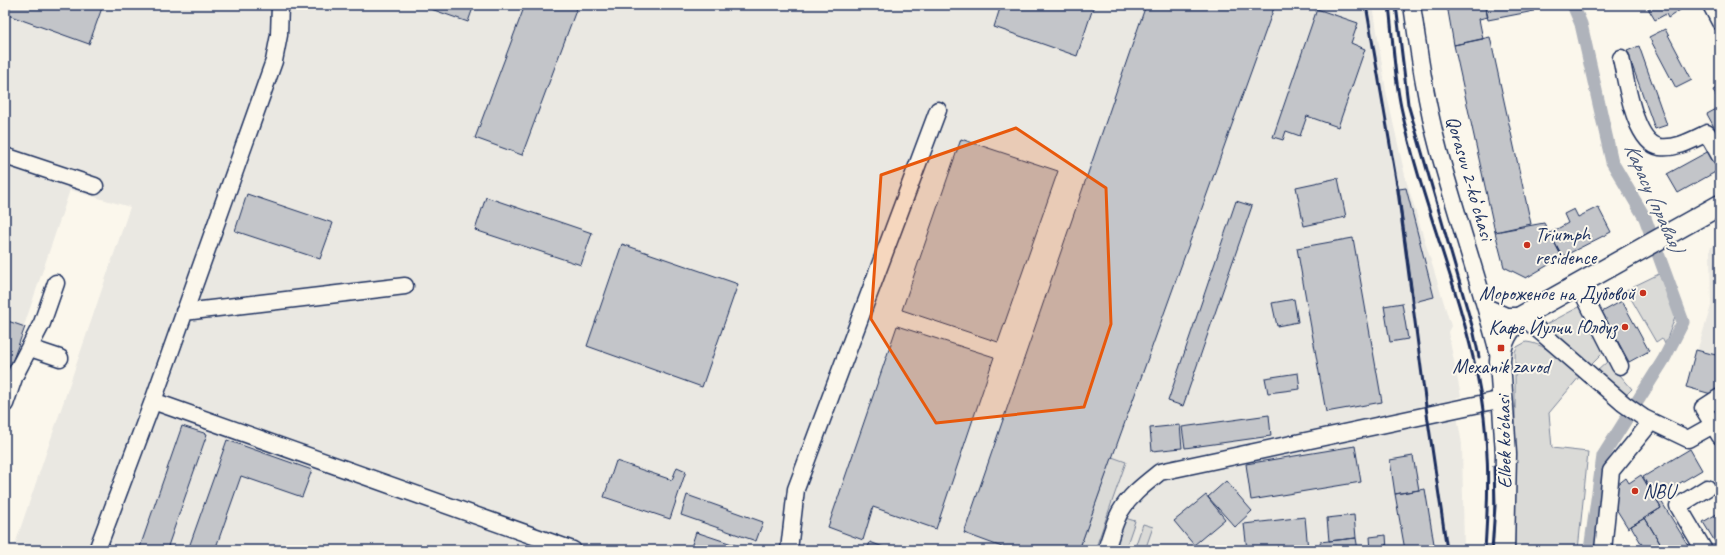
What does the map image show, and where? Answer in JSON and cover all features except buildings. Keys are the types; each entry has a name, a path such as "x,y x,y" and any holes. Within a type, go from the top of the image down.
{"main road":[{"path":"1522,316 1720,205"},
{"name":"Elbek ko'chasi","path":"1504,550 1506,454 1500,361 1501,348 1506,335 1522,316"}],"street":[{"path":"97,550 153,401 274,62 279,35 280,5"},
{"name":"Qorasuv 2-koʻchasi","path":"1412,5 1422,75 1435,137 1486,307 1500,361"},
{"path":"1711,5 1720,22"},
{"path":"1620,58 1638,127 1646,138 1659,146 1668,146 1689,142 1707,133 1720,156"},
{"path":"789,550 796,489 938,110"},
{"path":"5,156 95,186"},
{"path":"5,404 15,375 42,323 56,282"},
{"path":"1578,284 1620,366"},
{"path":"184,312 405,286"},
{"path":"1486,307 1506,316 1522,316 1624,404 1647,420 1688,439 1716,430 1702,408 1720,397"},
{"path":"30,348 60,358"},
{"path":"1106,550 1119,513 1133,494 1160,472 1503,399"},
{"path":"153,401 573,550"},
{"path":"1603,550 1611,471 1647,420"},
{"path":"1704,550 1678,506 1707,488"}],"highlighted area":[{"path":"1016,128 1106,188 1111,324 1084,407 936,423 871,319 881,175"}],"shaded area":[{"path":"5,5 1373,5 1386,91 1406,180 1451,326 1448,332 1461,396 1454,399 1462,444 1464,550 13,550 130,207 70,190 5,382"},
{"path":"1720,242 1720,392 1715,395 1686,387 1711,306 1710,248"},
{"path":"1659,274 1676,315 1665,344 1662,338 1656,342 1626,290"},
{"path":"1581,306 1606,350 1589,367 1545,325"},
{"path":"1526,342 1549,350 1580,376 1549,413 1552,448 1588,452 1578,550 1515,550 1515,352 1517,347"},
{"path":"1608,361 1632,389 1623,398 1596,372"},
{"path":"1112,457 1126,462 1095,550 1079,550"},
{"path":"1125,518 1135,521 1125,550 1114,550"},
{"path":"1143,524 1153,527 1145,550 1134,550"}],"waterway":[{"name":"Карасу (правая)","path":"1573,5 1581,24 1612,162 1645,218 1683,322 1664,359 1603,456 1590,550"}],"railway":[{"path":"1366,5 1398,191 1427,414 1447,550"},
{"path":"1389,5 1397,82 1409,141 1460,308 1477,375 1484,420 1487,462 1488,484 1485,550"},
{"path":"1396,5 1408,104 1473,329 1479,357"},
{"path":"1492,550 1495,506 1494,466"}],"place":[{"name":"Triumph residence","path":"1527,245"},
{"name":"Мороженое на Дубовой","path":"1643,293"},
{"name":"Кафе Йулчи Юлдуз","path":"1625,327"},
{"name":"Mexanik zavod","path":"1501,348"},
{"name":"NBU","path":"1635,491"}]}
